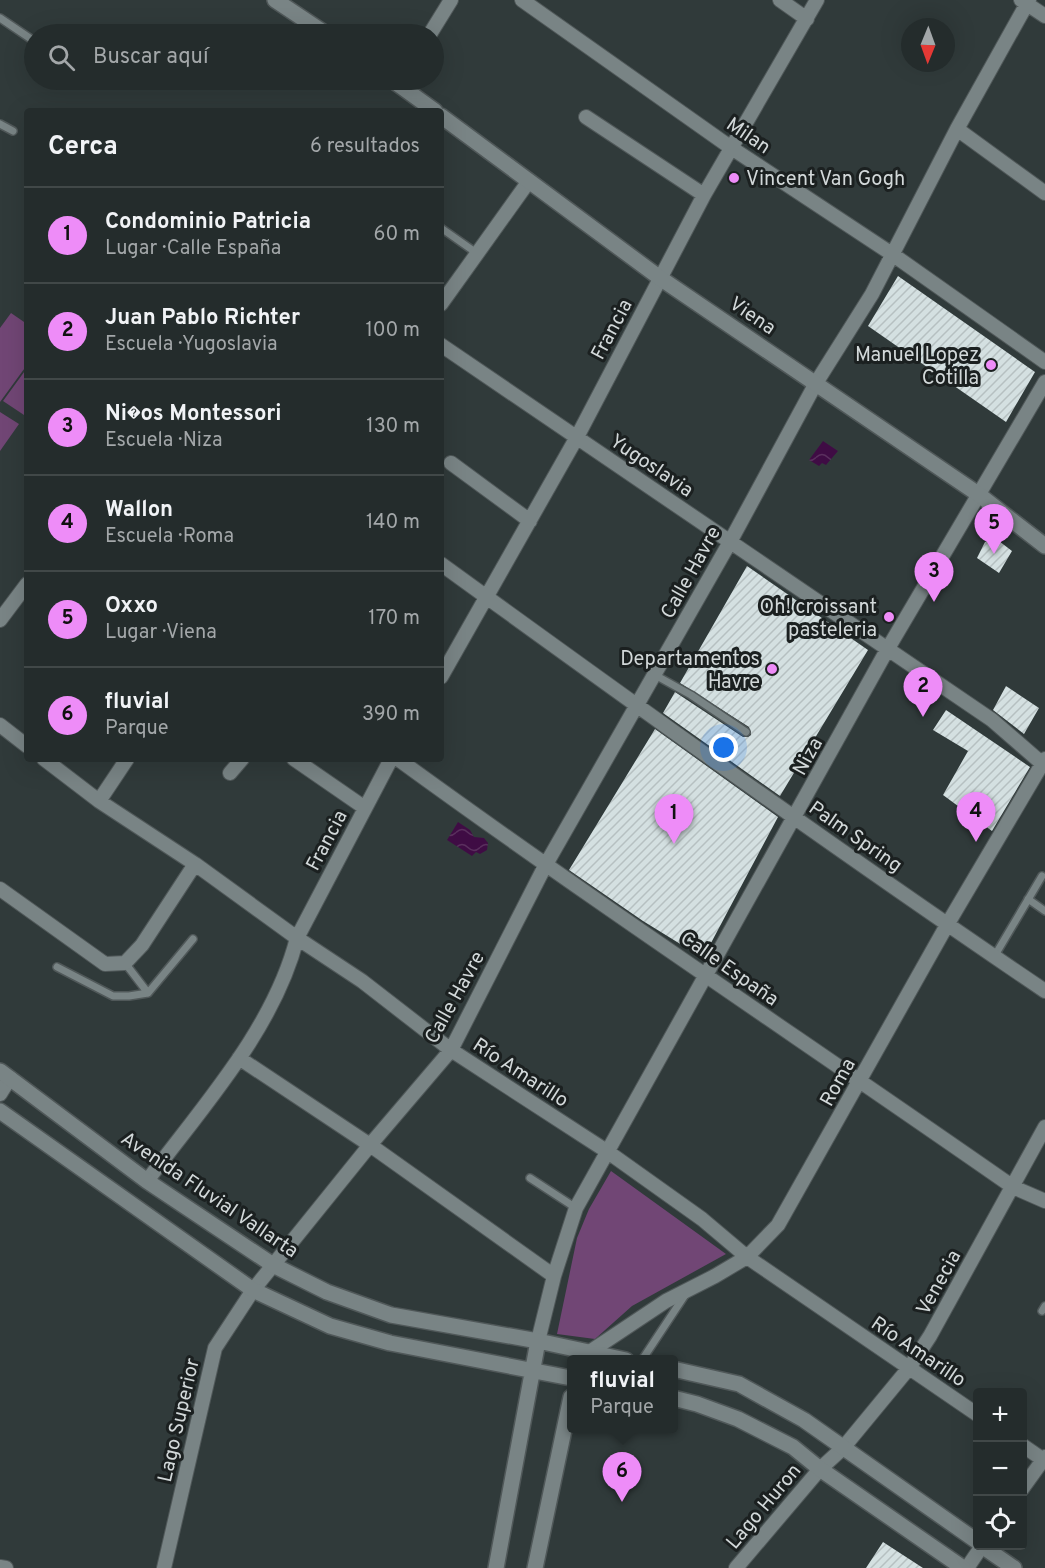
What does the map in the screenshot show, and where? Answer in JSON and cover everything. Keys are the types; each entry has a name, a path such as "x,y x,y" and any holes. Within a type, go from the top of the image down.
{"street":[{"path":"436,24 451,0"},
{"name":"Milan","path":"522,0 730,147 892,254 1045,362"},
{"path":"780,0 807,19"},
{"name":"Francia","path":"444,671 577,437 730,147 817,0"},
{"path":"279,1 312,24"},
{"path":"1026,1 1045,16"},
{"name":"Calle Havre","path":"253,1290 370,1145 451,1050 545,866 730,542 816,383 872,294 1026,1"},
{"path":"409,90 431,108"},
{"path":"586,117 704,195"},
{"name":"Viena","path":"444,118 660,278 978,494 1045,546"},
{"path":"957,129 1045,193"},
{"path":"444,300 529,181"},
{"name":"Yugoslavia","path":"444,347 992,720 1044,763"},
{"name":"Niza","path":"538,1341 554,1276 576,1208 887,650 1045,382"},
{"path":"451,463 530,521"},
{"name":"Palm Spring","path":"444,566 637,706 947,925 1045,991"},
{"path":"0,620 24,588"},
{"path":"0,725 24,744"},
{"name":"Río Amarillo","path":"48,762 99,801 195,864 297,938 362,981 451,1050 608,1152 702,1219 747,1257 973,1412"},
{"path":"99,801 125,762"},
{"path":"230,773 239,762"},
{"path":"298,762 365,808"},
{"name":"Francia","path":"147,1181 239,1058 276,994 290,966 297,938 389,762"},
{"name":"Calle España","path":"402,762 545,866 705,973 1013,1186 1045,1201"},
{"name":"Roma","path":"587,1355 666,1301 747,1257 778,1226 947,925 1044,763"},
{"path":"0,889 105,963 125,963 142,945 195,864"},
{"path":"239,1058 370,1145 554,1276"},
{"path":"0,1094 5,1075"},
{"name":"Avenida Fluvial Vallarta","path":"5,1075 147,1181 273,1265 327,1292 391,1315 538,1341 583,1355"},
{"path":"0,1112 253,1290 330,1326 390,1343 567,1377"},
{"name":"Venecia","path":"820,1469 843,1448 909,1368 930,1336 1045,1127"},
{"name":"Lago Superior","path":"164,1568 215,1348 253,1290"},
{"path":"496,1568 538,1341"},
{"path":"678,1370 739,1384 804,1420 973,1539"},
{"path":"678,1399 738,1419 793,1447 820,1469 965,1568 978,1550"},
{"path":"535,1568 567,1416"},
{"path":"1027,1448 1044,1459 1027,1483"},
{"name":"Lago Huron","path":"736,1568 820,1469"},
{"path":"989,1550 1014,1568"},
{"path":"0,1567 6,1568"}],"lane":[{"path":"0,18 24,35"},
{"path":"0,124 13,131"},
{"path":"444,230 477,254"},
{"path":"655,675 691,695 746,732"},
{"path":"994,957 1042,876"},
{"path":"1028,900 1045,911"},
{"path":"57,967 112,996 148,993 193,939"},
{"path":"125,963 148,993"},
{"path":"530,1178 576,1208"},
{"path":"645,1355 688,1290"}],"shaded area":[{"path":"11,313 24,322 24,369 0,402 0,328"},
{"path":"24,372 24,415 3,401"},
{"path":"0,412 19,424 0,451"},
{"path":"611,1171 726,1254 632,1306 595,1339 557,1334 577,1238 589,1209"}],"water":[{"path":"823,441 838,451 826,465 822,463 819,466 809,460"},
{"path":"458,822 470,830 474,837 484,838 488,843 487,850 480,854 476,852 472,856 447,840"}],"building":[{"path":"898,276 1035,372 1006,422 868,326"},
{"path":"995,538 1012,551 999,573 977,558 985,542"},
{"name":"Departamentos Havre","path":"747,566 868,650 780,796 663,713 675,692 743,737 751,735 749,727 680,683"},
{"path":"1006,686 1039,708 1024,734 993,710"},
{"path":"946,710 1030,767 992,831 943,795 968,751 933,730"},
{"path":"655,729 778,817 703,958 643,921 569,870"},
{"path":"883,1542 923,1568 866,1568"}],"place":[{"name":"Vincent Van Gogh","path":"734,178"},
{"name":"Manuel Lopez Cotilla","path":"991,365"},
{"name":"Oxxo","path":"994,554"},
{"name":"Ni�os Montessori","path":"934,602"},
{"name":"Oh! croissant pasteleria","path":"889,617"},
{"name":"Departamentos Havre","path":"772,669"},
{"name":"Juan Pablo Richter","path":"923,717"},
{"name":"Wallon","path":"976,842"},
{"name":"Condominio Patricia","path":"674,844"},
{"name":"fluvial","path":"622,1502"}]}
